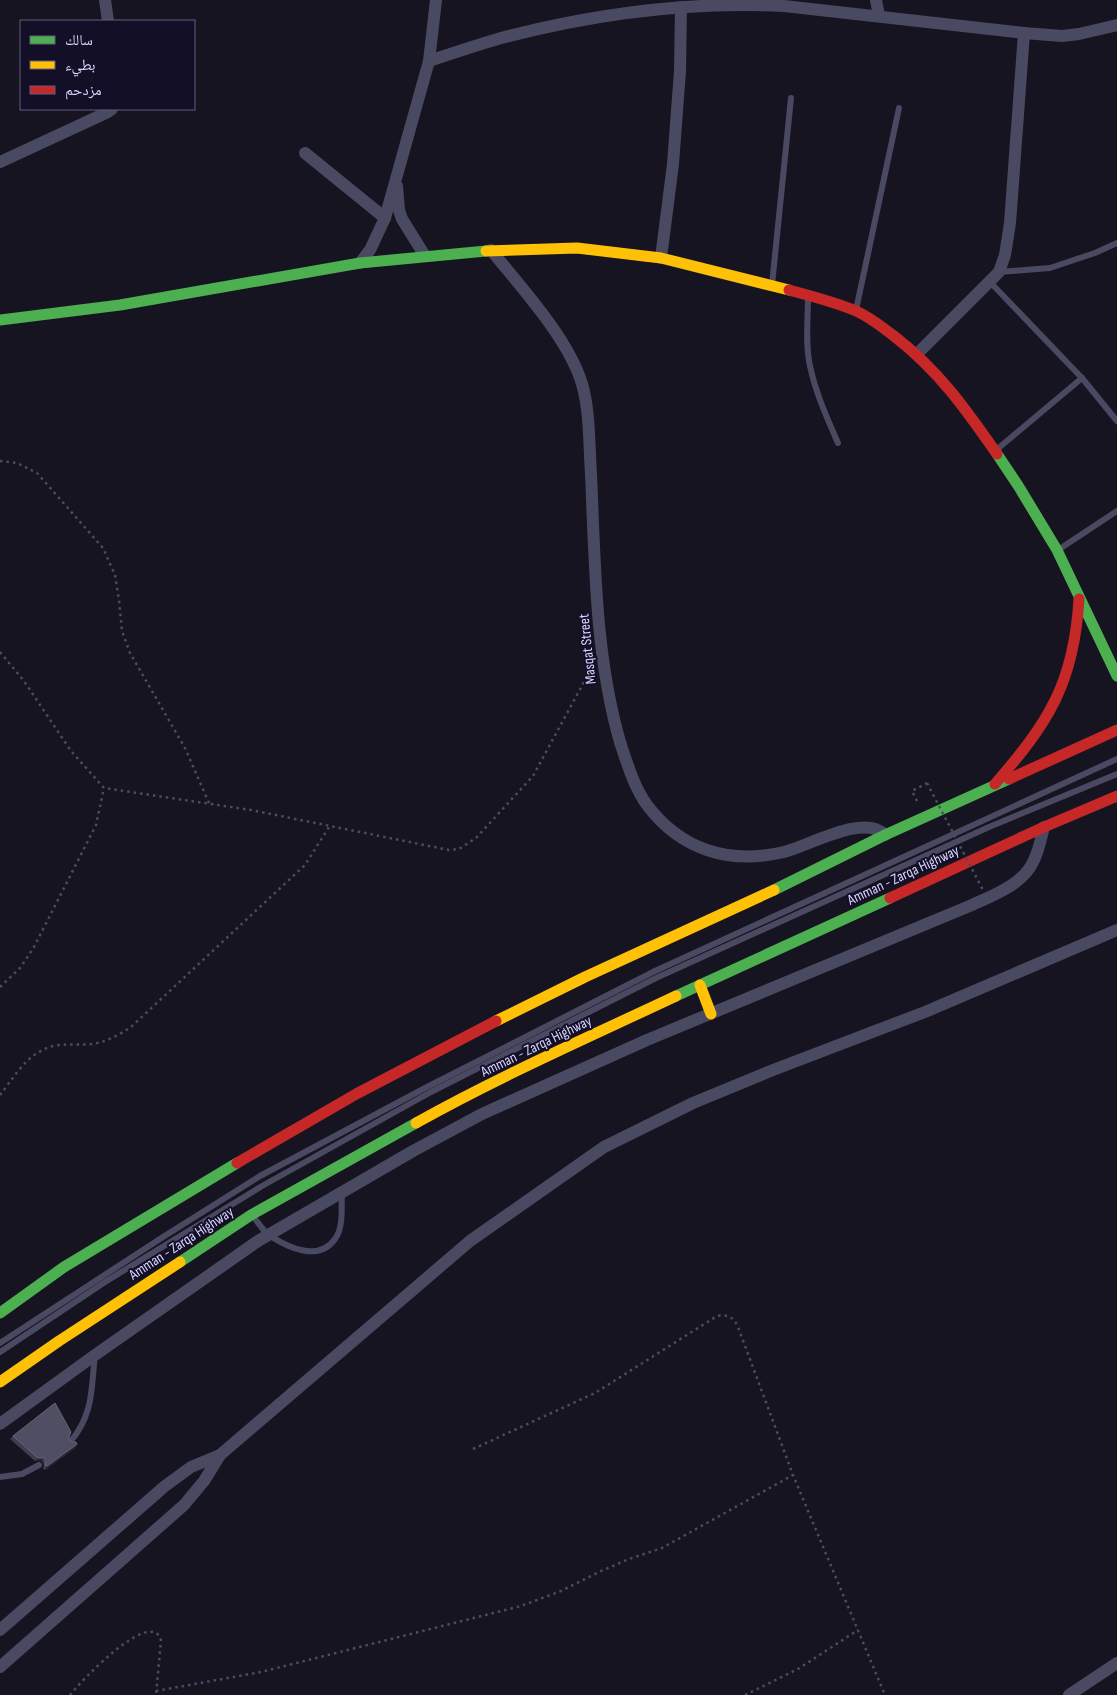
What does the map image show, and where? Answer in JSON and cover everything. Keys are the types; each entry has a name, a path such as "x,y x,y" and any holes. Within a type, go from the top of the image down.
{"main road":[{"path":"0,320 120,305 360,264 491,250 577,248 661,258 808,295 856,311 876,322 917,354 963,405 995,451 1057,550 1079,598 1113,661 1117,676"},
{"path":"992,787 1034,737 1057,700 1067,676 1074,651 1079,598"},
{"path":"0,1313 64,1267 145,1217 358,1093 447,1046 569,985 761,896 884,835 1117,730"},
{"name":"Amman - Zarqa Highway","path":"0,1382 67,1335 251,1215 446,1106 700,985 1044,827 1117,796"},
{"path":"700,985 710,1014"}],"street":[{"path":"105,0 108,20"},
{"path":"360,264 377,235 384,218 429,61 436,0"},
{"path":"876,0 880,16"},
{"path":"429,61 501,38 552,26 606,16 681,7 751,4 784,6 1062,36 1117,25"},
{"path":"661,258 673,164 680,70 681,7"},
{"path":"917,354 995,277 1005,254 1010,223 1024,33"},
{"path":"0,162 111,110"},
{"path":"305,153 384,218"},
{"path":"396,176 399,210 402,219 425,256"},
{"name":"Masqat Street","path":"491,250 531,299 563,344 574,363 582,385 588,425 601,650 611,709 628,767 646,803 669,830 696,847 717,853 739,856 761,856 783,852 837,833 863,827 876,828 884,835"},
{"path":"0,1424 268,1234 482,1114 580,1068 972,905 1007,888 1025,875 1030,868 1044,827"},
{"path":"0,1667 184,1505 204,1481 220,1455 470,1241 604,1147 693,1103 773,1070 925,1012 1117,930"},
{"path":"0,1630 165,1486 191,1467 220,1455"},
{"path":"1069,1695 1117,1663"}],"lane":[{"path":"772,286 791,98"},
{"path":"856,311 899,108"},
{"path":"995,277 1050,268 1095,254 1117,243"},
{"path":"995,277 1117,421"},
{"path":"808,295 810,365 818,397 838,444"},
{"path":"995,451 1082,378"},
{"path":"1057,550 1117,512"},
{"path":"0,1343 260,1176 427,1087 655,971 1117,759"},
{"path":"0,1352 105,1282 254,1191 431,1092 656,978 989,827 1117,774"},
{"path":"251,1215 268,1234 299,1251 312,1252 325,1248 336,1238 340,1224 342,1191"},
{"path":"71,1441 85,1421 90,1408 95,1355"},
{"path":"0,1476 22,1474 39,1465"}],"path":[{"path":"0,461 17,463 36,474 103,548 115,575 124,640 185,748 209,804"},
{"path":"0,652 24,681 71,751 104,788 251,810 449,850 459,849 476,838 533,776 601,650"},
{"path":"912,791 928,783 984,892"},
{"path":"0,987 20,968 34,947 96,825 104,788"},
{"path":"0,1095 28,1060 40,1051 56,1045 102,1042 117,1036 131,1027 305,865 330,827"},
{"path":"473,1449 596,1393 717,1316 723,1315 733,1318 738,1326 794,1475 886,1695"},
{"path":"70,1695 100,1663 129,1641 149,1631 157,1633 161,1640 156,1693 261,1672 522,1606 561,1591 628,1559 662,1548 794,1475"},
{"path":"745,1695 812,1661 858,1630"}],"building":[{"path":"55,1403 71,1432 69,1440 77,1444 47,1466 45,1465 46,1461 44,1458 38,1458 13,1436"}],"traffic: fast":[{"path":"0,320 120,305 360,263 486,251"},
{"path":"997,454 1057,550 1117,676"},
{"path":"774,890 885,835 1009,779"},
{"path":"676,996 890,898"},
{"path":"180,1262 251,1215 416,1123"},
{"path":"0,1313 64,1267 237,1163"}],"traffic: slow":[{"path":"486,251 577,248 661,258 789,290"},
{"path":"496,1021 585,977 774,890"},
{"path":"700,985 711,1014"},
{"path":"416,1123 512,1073 676,996"},
{"path":"0,1382 180,1262"}],"traffic: jam":[{"path":"789,290 856,311 871,319 894,336 938,377 997,454"},
{"path":"995,784 1030,741 1055,700 1071,655 1079,599"},
{"path":"1009,779 1117,730"},
{"path":"890,898 1044,827 1117,796"},
{"path":"237,1163 358,1093 496,1021"}]}
